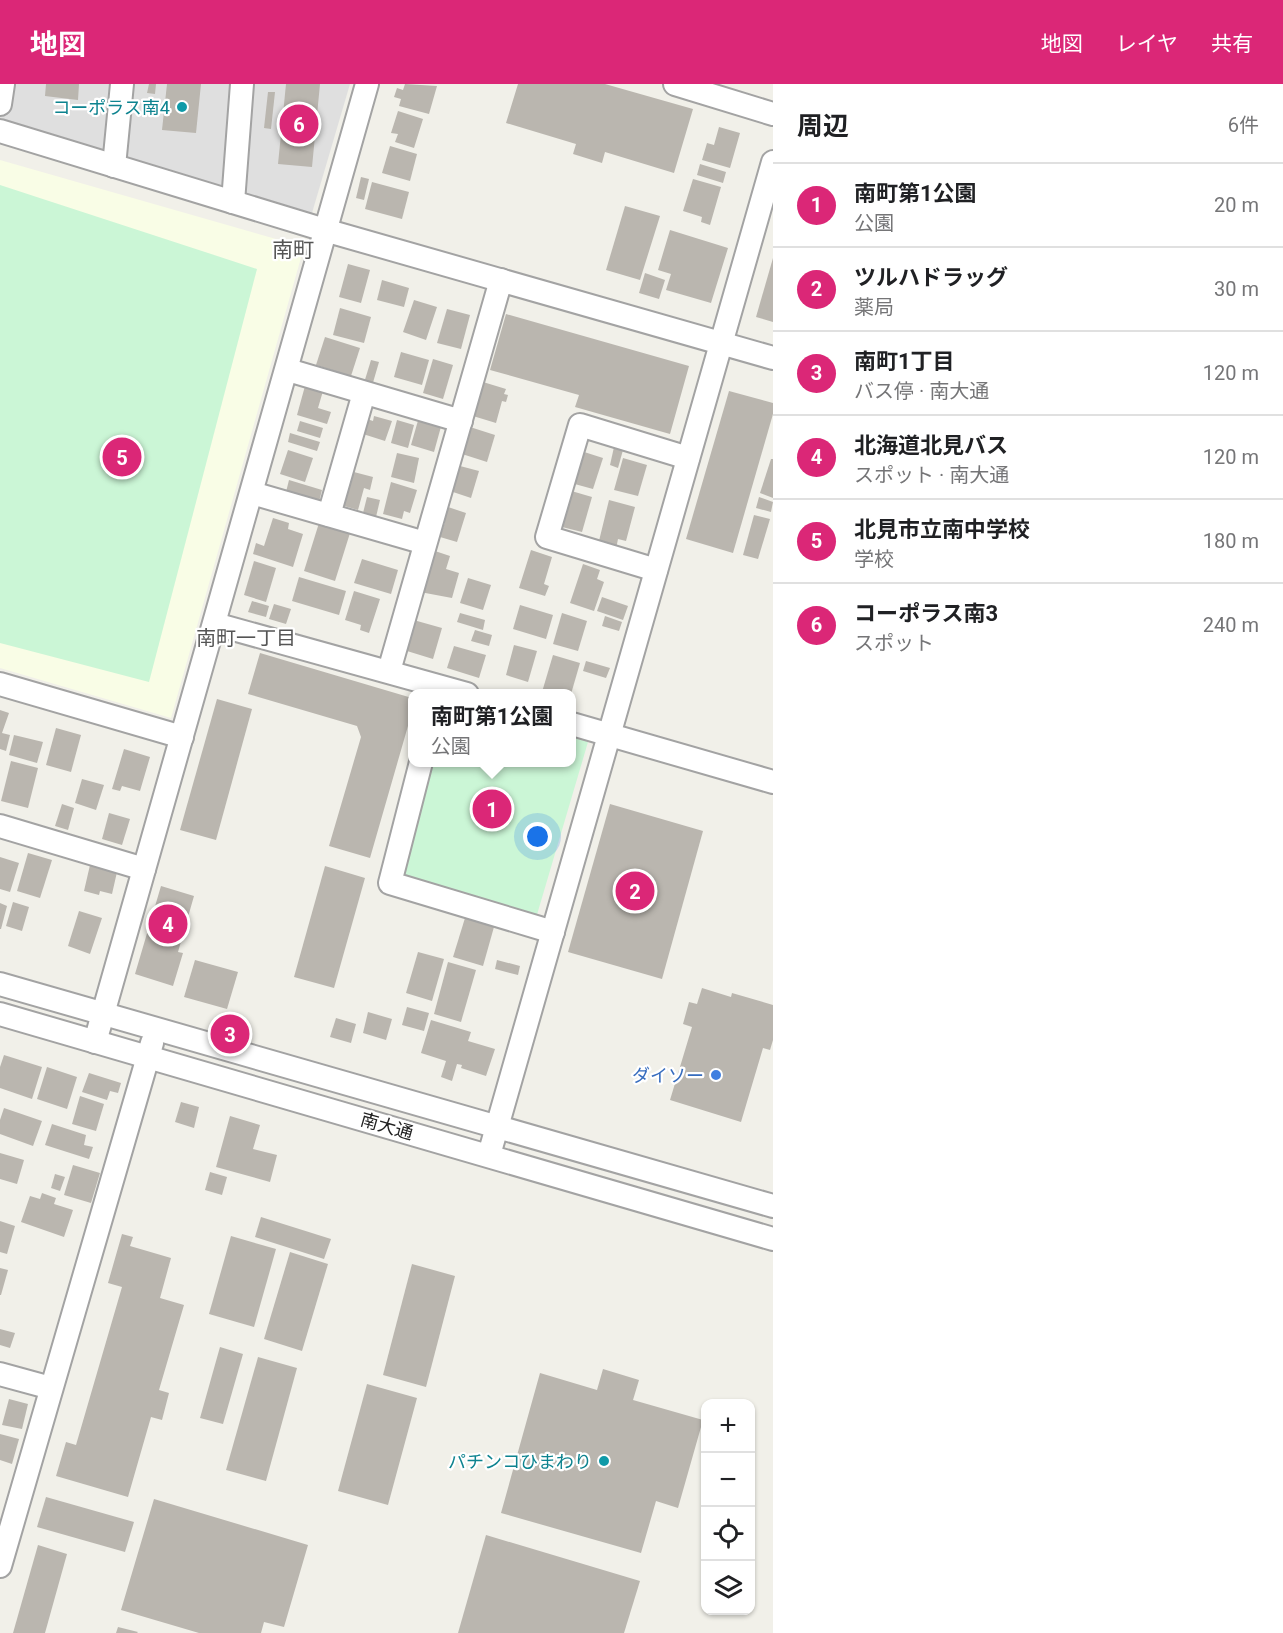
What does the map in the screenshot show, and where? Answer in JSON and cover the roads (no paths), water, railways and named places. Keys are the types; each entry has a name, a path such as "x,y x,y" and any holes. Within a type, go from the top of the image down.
{"street":[{"path":"0,104 3,84"},
{"path":"114,166 122,84"},
{"path":"232,202 242,84"},
{"path":"95,1042 288,370 367,84"},
{"path":"675,84 773,114"},
{"path":"0,131 327,231 773,358"},
{"path":"489,1155 773,162"},
{"path":"389,671 501,280"},
{"path":"288,370 461,421"},
{"path":"329,515 364,393"},
{"path":"656,570 546,537 580,425 688,458"},
{"path":"252,493 425,543"},
{"path":"215,624 389,671 436,689"},
{"path":"0,684 182,737"},
{"path":"576,725 773,782"},
{"path":"420,767 390,883 552,932"},
{"path":"0,826 144,869"},
{"path":"1,1018 5,986"},
{"name":"南大通","path":"5,986 773,1206"},
{"name":"南大通","path":"1,1018 148,1056 773,1239"},
{"path":"0,1566 156,1029"},
{"path":"0,1374 51,1388"}],"place":[{"name":"コーポラス南4","path":"182,107"},
{"name":"コーポラス南3","path":"299,124"},
{"name":"北見市立南中学校","path":"122,457"},
{"name":"南町第1公園","path":"492,809"},
{"name":"ツルハドラッグ","path":"635,891"},
{"name":"北海道北見バス","path":"168,924"},
{"name":"南町1丁目","path":"230,1034"},
{"name":"ダイソー","path":"716,1075"},
{"name":"パチンコひまわり","path":"604,1461"}],"district":[{"name":"南町","path":"293,250"},
{"name":"南町一丁目","path":"246,638"}]}
